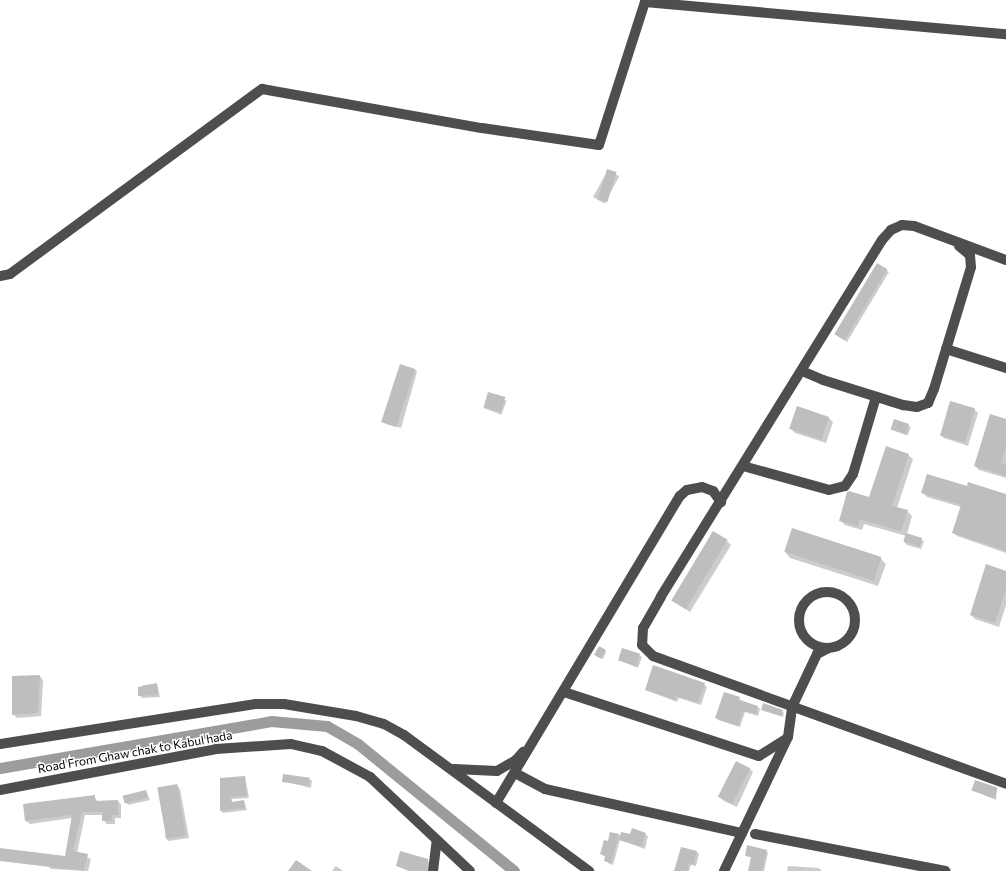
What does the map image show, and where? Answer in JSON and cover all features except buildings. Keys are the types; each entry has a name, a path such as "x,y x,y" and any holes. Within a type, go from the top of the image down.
{"street":[{"path":"0,276 10,274 262,89 482,128 599,145 645,1 1006,34"},
{"path":"1006,260 914,226 902,225 890,230 882,240 643,628 642,645 653,656 1006,784"},
{"path":"802,371 876,397 917,407 928,403 971,267 970,255 952,240"},
{"path":"971,267 984,256 991,254"},
{"path":"946,349 1006,368"},
{"path":"743,466 829,490 845,486 853,474 876,397"},
{"path":"496,804 680,496 687,490 702,487 713,491 721,502"},
{"path":"724,871 788,737 792,707 817,654 829,648 840,645 849,638 854,629 856,618 853,607 846,598 836,593 826,592 815,594 806,601 801,610 799,621 802,632 817,654"},
{"path":"809,641 818,646 829,648"},
{"path":"564,692 759,756 788,737"},
{"path":"0,744 256,704 284,704 356,716 384,724 449,768 589,871"},
{"path":"449,768 460,771 497,771 516,760 535,739"},
{"name":"Road From Ghaw chak to Kabul hada","path":"0,790 216,749 291,744 322,751 370,777 437,840 461,867 470,871"},
{"path":"515,773 546,789 742,833"},
{"path":"755,834 945,871"},
{"path":"433,871 437,840"}],"waterway":[{"path":"0,768 271,721 327,726 358,744 514,871"}]}
